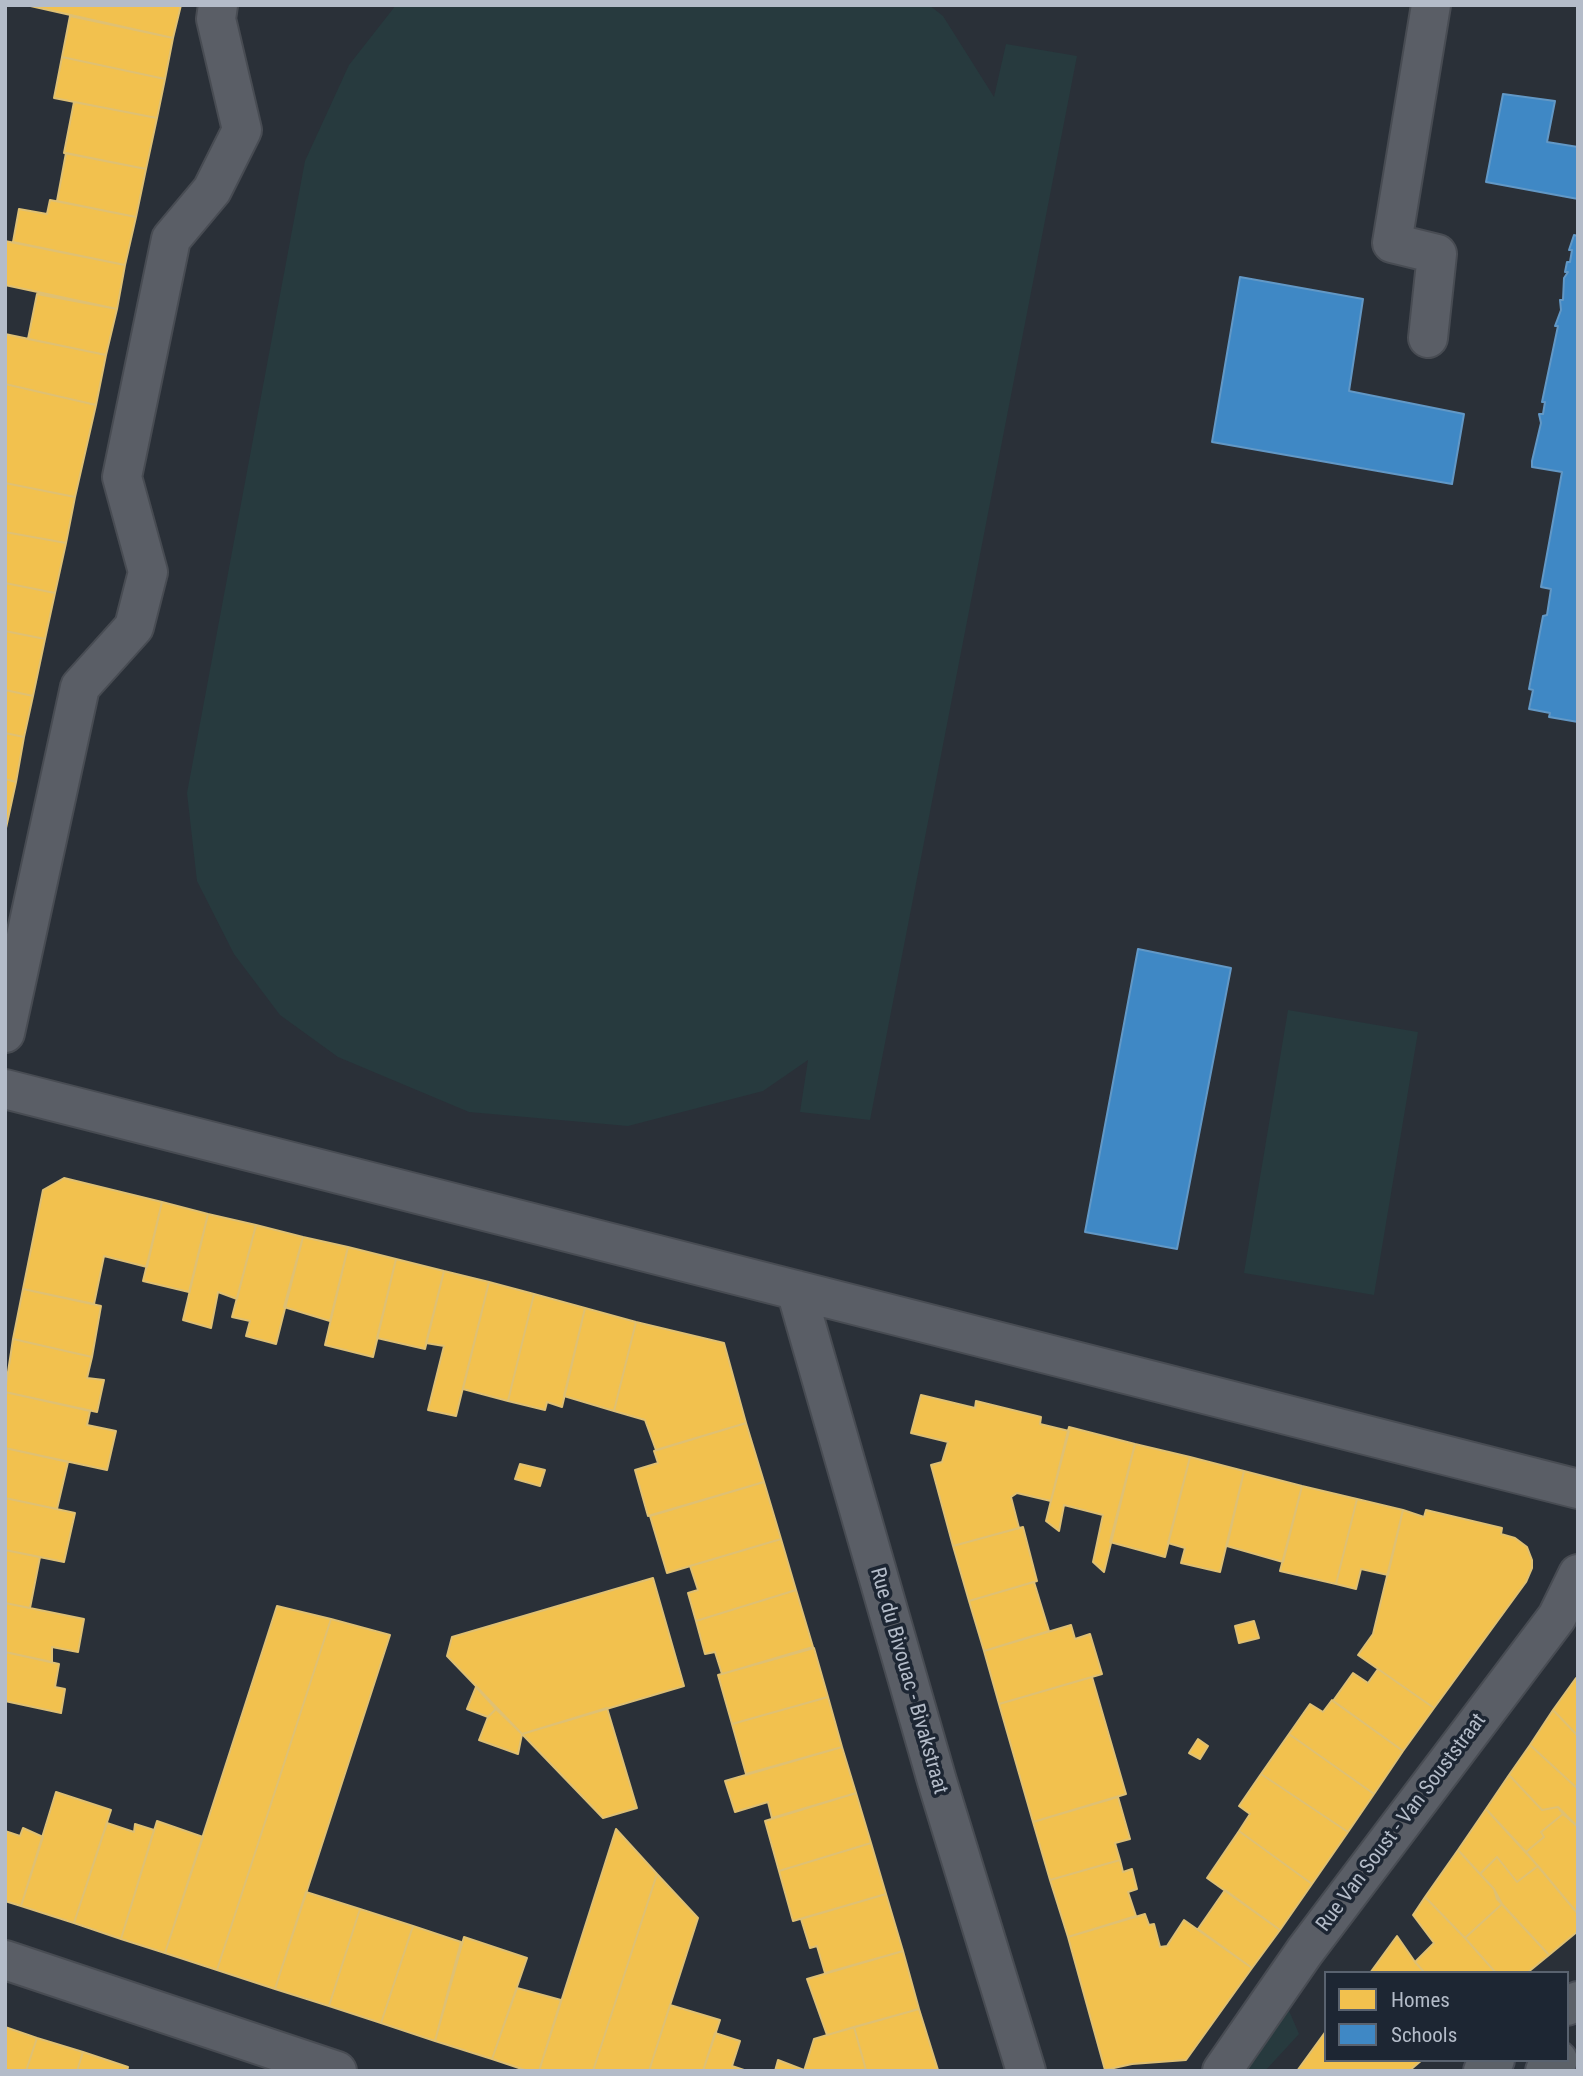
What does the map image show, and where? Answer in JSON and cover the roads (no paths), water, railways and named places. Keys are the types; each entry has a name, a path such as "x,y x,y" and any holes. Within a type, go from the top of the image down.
{"street":[{"path":"5,1033 80,687 134,627 148,572 122,477 171,239 212,190 242,130 216,19 218,5"},
{"path":"1428,338 1437,254 1392,243 1431,5"},
{"path":"5,1089 1578,1489"},
{"name":"Rue du Bivouac - Bivakstraat","path":"796,1290 937,1781 1026,2071"},
{"name":"Rue Van Soust - Van Souststraat","path":"1222,2071 1305,1951 1557,1617 1578,1574"},
{"path":"5,1960 337,2071"}]}
